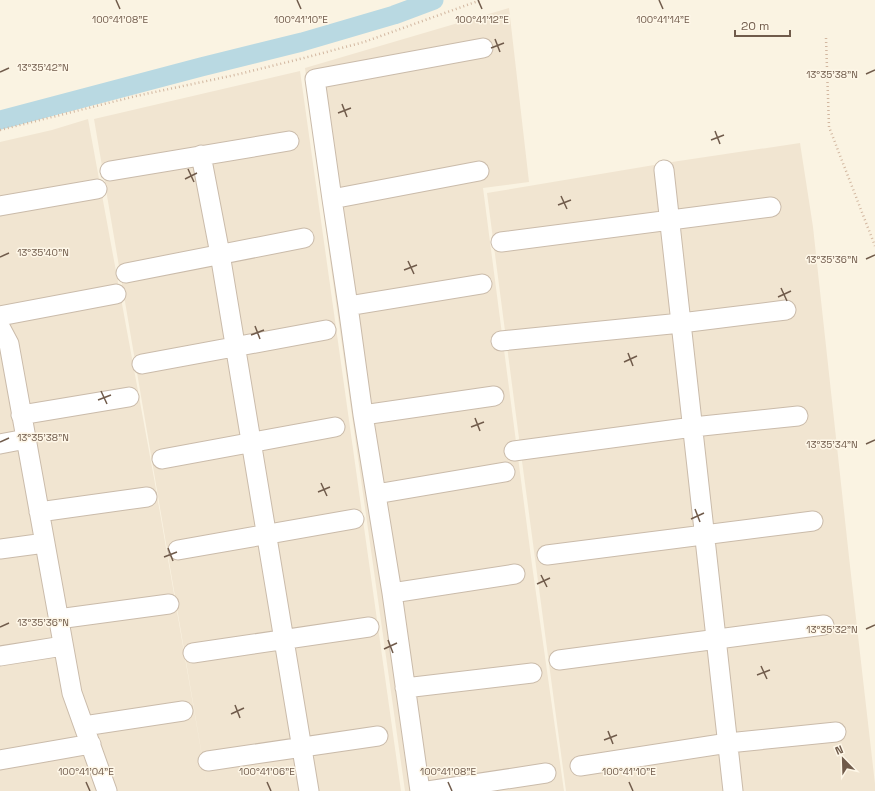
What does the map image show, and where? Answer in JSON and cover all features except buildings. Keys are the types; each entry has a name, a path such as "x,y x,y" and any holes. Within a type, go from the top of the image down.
{"street":[{"path":"420,791 392,593 363,415 315,78 484,48"},
{"path":"110,171 289,141"},
{"path":"201,156 220,254 309,791"},
{"path":"664,170 733,791"},
{"path":"332,199 479,171"},
{"path":"0,206 97,189"},
{"path":"501,242 771,207"},
{"path":"126,273 304,238"},
{"path":"348,306 482,284"},
{"path":"107,791 72,693 9,344 1,326 116,294"},
{"path":"501,341 681,323 786,310"},
{"path":"142,364 326,330"},
{"path":"363,415 494,396"},
{"path":"22,415 129,397"},
{"path":"514,451 693,427 798,416"},
{"path":"162,458 335,426"},
{"path":"0,444 26,439"},
{"path":"376,494 505,472"},
{"path":"39,512 147,497"},
{"path":"178,550 354,519"},
{"path":"547,555 813,521"},
{"path":"0,550 45,543"},
{"path":"392,593 515,574"},
{"path":"58,619 169,604"},
{"path":"559,660 824,625"},
{"path":"193,653 369,628"},
{"path":"0,656 63,646"},
{"path":"405,688 532,673"},
{"path":"84,726 183,711"},
{"path":"580,766 728,743 836,732"},
{"path":"208,761 378,736"},
{"path":"0,760 91,744"},
{"path":"428,791 546,773"}],"path":[{"path":"0,130 136,96 242,73 364,42 481,0"},
{"path":"826,38 829,127 875,246"}],"shaded area":[{"path":"509,8 529,182 483,188 532,565 564,791 405,791 331,267 305,68"},
{"path":"300,71 401,791 208,791 94,119"},
{"path":"88,119 154,478 208,791 0,791 0,142 52,130"},
{"path":"800,143 813,227 875,791 566,791 487,193 672,162"}],"waterway":[{"path":"0,120 302,42 394,15 434,0"}]}
